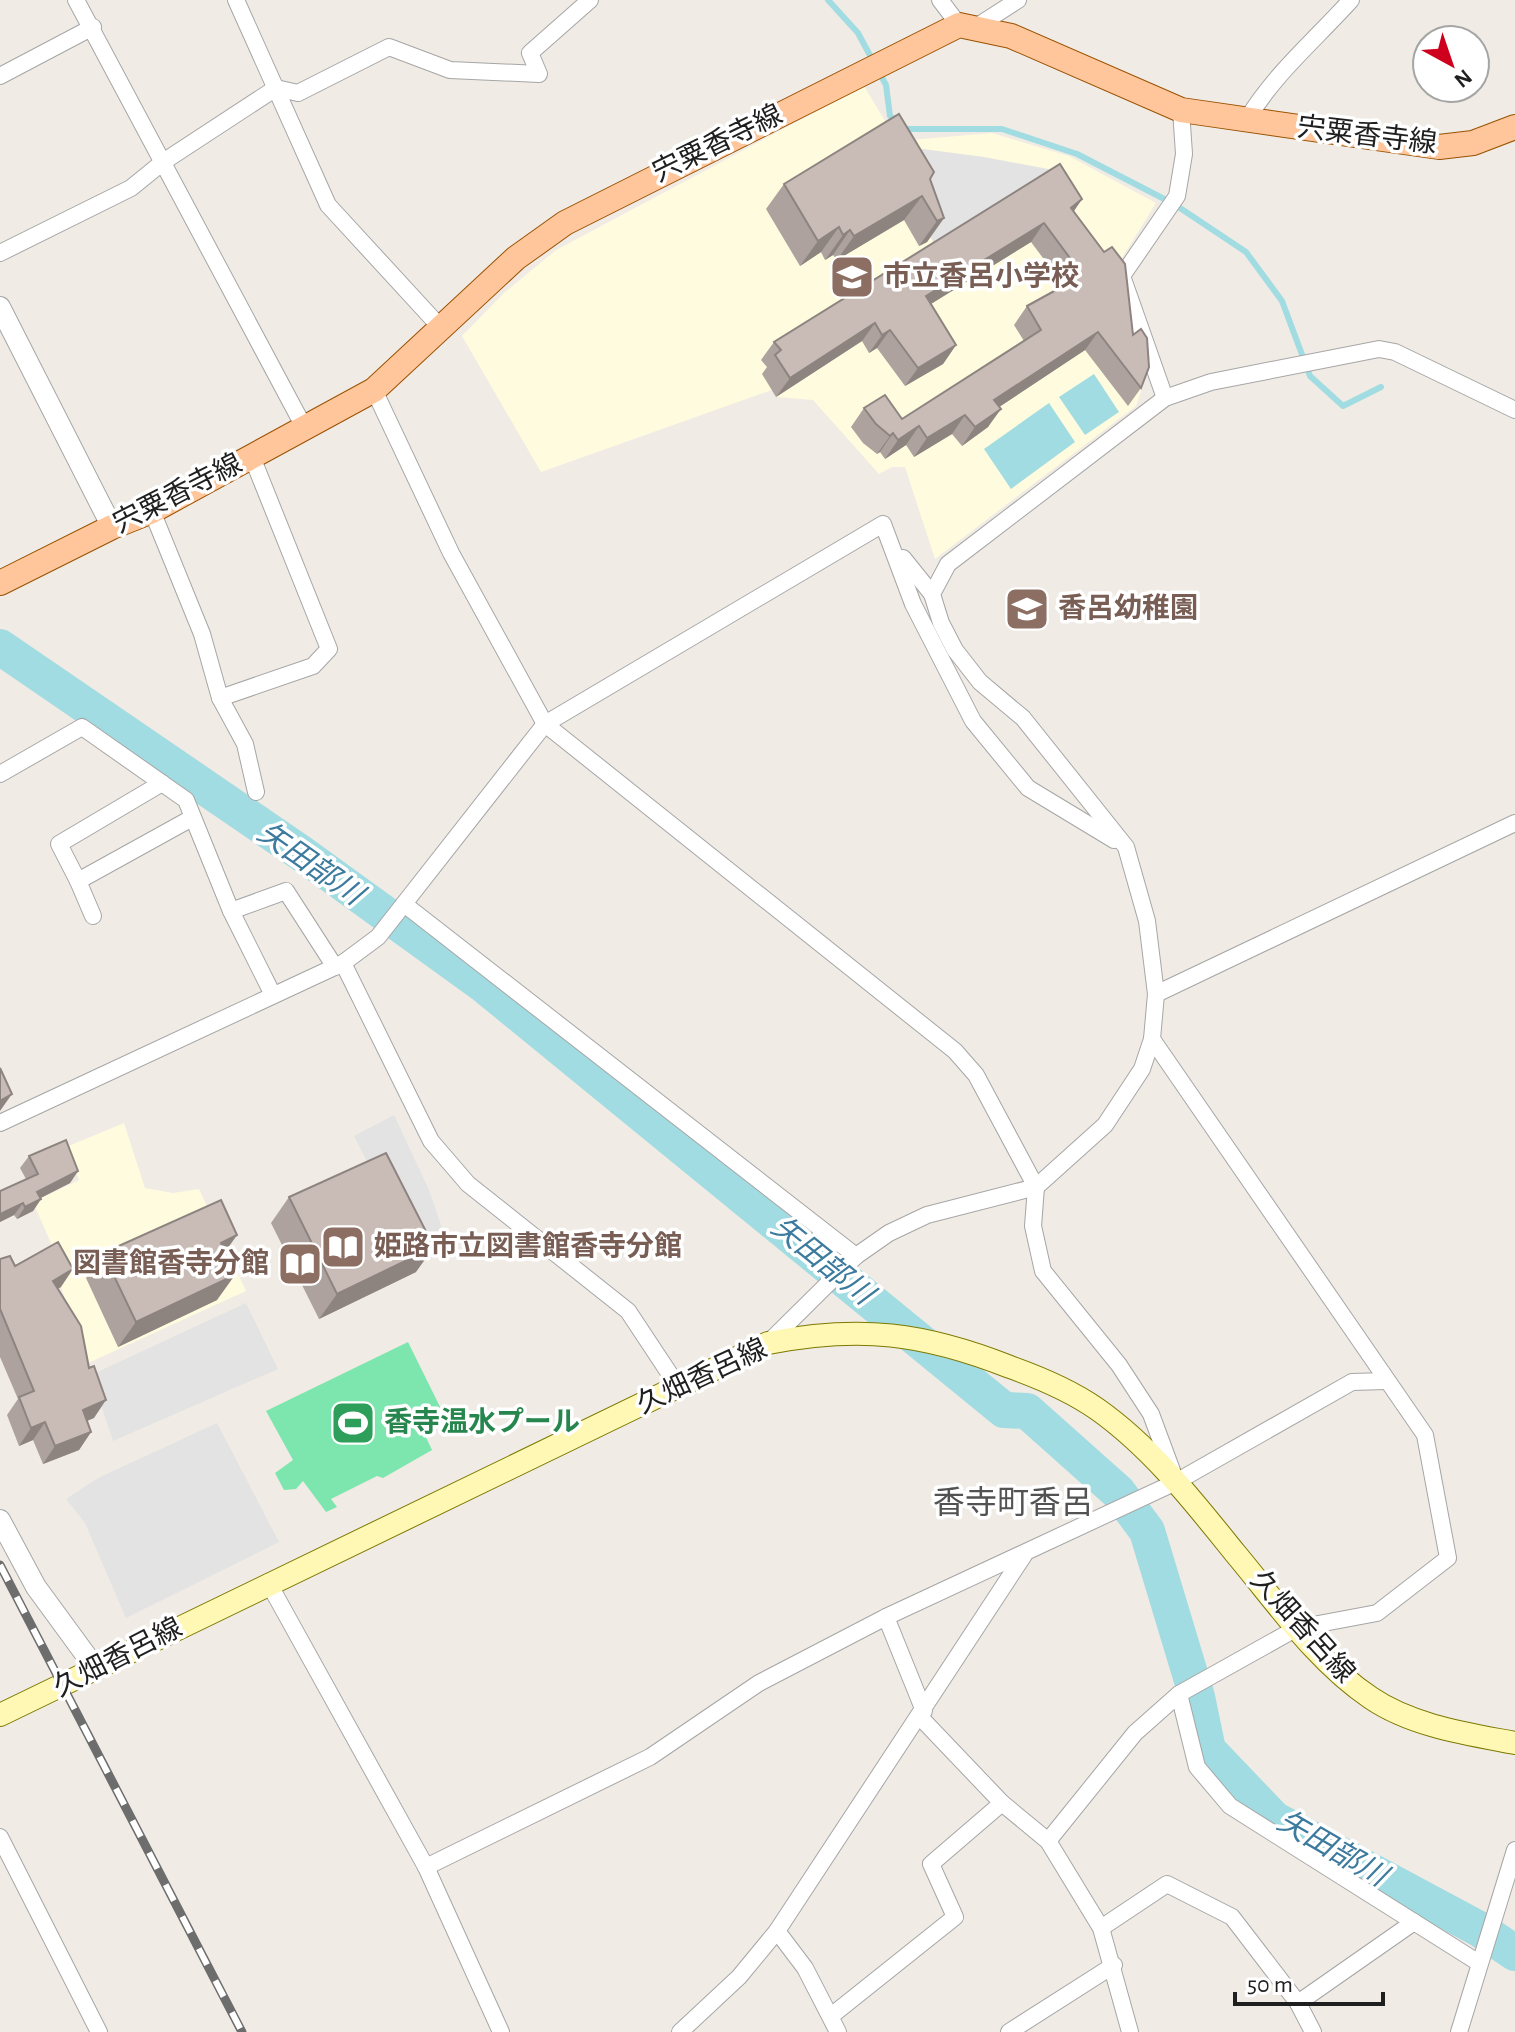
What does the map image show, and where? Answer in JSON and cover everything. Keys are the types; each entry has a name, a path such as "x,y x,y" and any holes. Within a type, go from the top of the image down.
{"main road":[{"name":"宍粟香寺線","path":"0,583 112,527 152,511 374,390 516,258 565,223 878,65 967,26 1011,36 1181,110 1439,147 1473,143 1515,127"},
{"name":"久畑香呂線","path":"0,1715 268,1582 768,1343 857,1331 900,1334 956,1345 1074,1394 1099,1411 1176,1482 1297,1628 1334,1668 1374,1700 1422,1721 1515,1743"}],"street":[{"path":"76,0 304,427"},
{"path":"236,0 328,205 442,329"},
{"path":"0,253 131,188 163,162 276,88 298,93 389,47 450,70 539,74 530,53 590,0"},
{"path":"940,0 967,26 1018,0"},
{"path":"1246,121 1268,85 1311,45 1351,0"},
{"path":"0,76 93,27"},
{"path":"1165,398 1122,276 1177,196 1184,154 1181,110"},
{"path":"0,307 112,527"},
{"path":"932,594 948,564 1165,398 1211,382 1379,349 1395,352 1515,410"},
{"path":"374,390 451,553 545,724 955,1051 976,1075 1036,1187 1033,1226 1043,1271 1119,1365 1151,1414 1176,1482"},
{"path":"220,698 313,666 329,649 252,457"},
{"path":"152,511 202,634 220,698 245,744 256,792"},
{"path":"0,1123 339,965 378,937 545,724 883,524"},
{"path":"768,1343 856,1256 889,1233 927,1215 1036,1187 1105,1125 1142,1069 1152,1039 1156,994 1147,921 1126,847 1023,718 980,682 955,650 941,623 932,594 911,571 883,524"},
{"path":"883,524 913,604 973,721 1028,788 1126,847"},
{"path":"0,774 82,727 186,800 231,911 273,995"},
{"path":"93,916 59,844 162,783"},
{"path":"78,881 192,818"},
{"path":"1156,994 1515,823"},
{"path":"231,911 286,891 339,965 431,1141 468,1184 628,1311 679,1388"},
{"path":"404,904 856,1256"},
{"path":"1048,1841 1135,1733 1179,1694 1297,1628 1377,1613 1448,1558 1425,1435 1152,1039"},
{"path":"426,1867 650,1757 759,1683 886,1617 1176,1482 1352,1382 1386,1381"},
{"path":"0,1520 36,1587 96,1669"},
{"path":"680,2032 739,1977 777,1931 1024,1555"},
{"path":"268,1582 426,1867 501,2032"},
{"path":"886,1617 922,1714 1002,1803 1048,1841 1101,1928 1114,1965 1130,2032"},
{"path":"1179,1694 1197,1767 1230,1806 1479,1963"},
{"path":"831,2016 955,1917 931,1864 1002,1803"},
{"path":"0,1837 99,2032"},
{"path":"1459,2032 1515,1850"},
{"path":"1101,1928 1167,1884 1232,1917 1298,2003 1313,2032"},
{"path":"1298,2003 1414,1922"},
{"path":"777,1931 805,1968 838,2032"},
{"path":"1009,2032 1114,1965"}],"shaded area":[{"path":"864,86 885,121 910,140 992,133 1069,156 1156,203 1114,271 1139,359 1143,385 1136,406 935,559 905,467 892,467 879,474 813,400 777,397 772,390 541,472 462,336 504,293 556,250"},
{"path":"885,144 984,157 1064,172 938,252"},
{"path":"394,1115 429,1190 450,1252 419,1263 354,1136"},
{"path":"124,1123 145,1188 173,1193 199,1189 246,1291 86,1364 57,1274 63,1271 33,1202 79,1180 66,1147"},
{"path":"246,1303 278,1369 113,1441 91,1375"},
{"path":"217,1423 279,1542 126,1618 85,1523 66,1499 98,1478"}],"green space":[{"name":"香寺温水プール","path":"408,1342 445,1417 422,1429 432,1450 383,1478 377,1476 331,1499 337,1507 326,1512 303,1481 296,1489 284,1490 275,1473 293,1460 266,1411"}],"water":[{"path":"1094,374 1119,412 1085,435 1059,397"},
{"path":"1049,403 1075,442 1011,489 984,449"}],"building":[{"path":"899,114 934,172 930,179 944,218 937,221 922,196 854,236 850,230 843,235 839,227 818,241 784,184"},
{"path":"1060,164 1082,199 1071,208 1104,252 1112,247 1125,264 1133,335 1141,329 1147,338 1149,367 1141,388 1098,332 994,400 1001,409 975,427 965,415 927,438 919,426 898,440 893,433 890,436 876,424 864,408 885,395 902,419 1041,330 1027,306 1067,284 1064,279 1078,269 1044,223 926,296 956,345 918,368 890,330 882,335 875,323 790,378 775,355 781,350 774,342"},
{"path":"0,1068 12,1094 0,1101"},
{"path":"66,1140 78,1171 37,1192 41,1199 25,1207 23,1203 0,1214 0,1191 38,1174 29,1156"},
{"name":"姫路市立図書館香寺分館","path":"386,1153 434,1247 337,1294 289,1197"},
{"path":"221,1200 237,1235 221,1243 235,1275 136,1322 103,1253"},
{"path":"58,1242 73,1269 53,1281 81,1326 89,1368 94,1366 106,1400 83,1410 91,1432 55,1446 45,1422 31,1428 19,1397 34,1391 0,1309 0,1259 10,1256 15,1266"}],"waterway":[{"path":"828,0 858,33 873,61"},
{"path":"878,70 886,85 890,116 897,122"},
{"path":"905,129 1002,129 1077,154 1174,204 1246,252 1282,301 1310,376 1343,406 1381,387"},
{"name":"矢田部川","path":"0,647 301,853 485,986 1004,1410 1027,1411 1118,1492 1147,1531 1197,1697 1208,1750 1274,1819 1481,1930 1515,1953"}],"railway":[{"path":"0,1565 242,2032"}],"place":[{"name":"市立香呂小学校","path":"852,277"},
{"name":"香呂幼稚園","path":"1027,609"},
{"name":"姫路市立図書館香寺分館","path":"343,1247"},
{"name":"図書館香寺分館","path":"300,1264"},
{"name":"香寺温水プール","path":"353,1423"}],"district":[{"name":"香寺町香呂","path":"1013,1503"}]}
